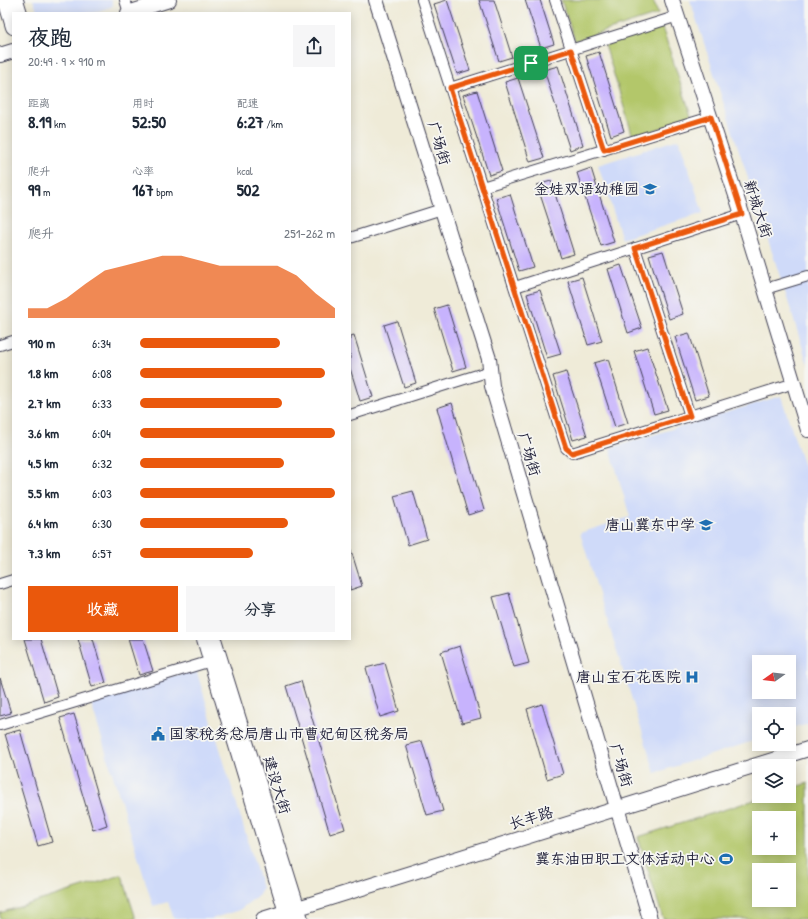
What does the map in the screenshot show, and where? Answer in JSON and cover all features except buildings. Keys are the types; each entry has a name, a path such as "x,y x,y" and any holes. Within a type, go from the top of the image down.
{"main road":[{"path":"4,0 12,24"},
{"path":"16,0 20,12"},
{"path":"132,12 170,0"},
{"name":"广场街","path":"376,0 489,359 492,386 650,919"},
{"name":"新城大街","path":"672,0 742,214 808,430"},
{"path":"0,55 12,51"},
{"name":"建设大街","path":"204,640 295,916"},
{"name":"建设大街","path":"214,640 295,916"},
{"name":"长丰路","path":"263,919 295,916 618,814 808,749"},
{"path":"796,764 808,760"},
{"path":"618,814 752,777"}],"street":[{"path":"125,0 129,12"},
{"path":"422,0 566,448 572,453 785,386"},
{"path":"555,0 604,150"},
{"path":"450,88 678,16"},
{"path":"482,187 711,117"},
{"path":"351,238 442,209"},
{"path":"515,287 742,214"},
{"path":"635,248 690,416"},
{"path":"765,289 808,276"},
{"path":"0,345 12,341"},
{"path":"351,415 490,371"},
{"path":"0,584 12,580"},
{"path":"0,725 211,661"}],"shaded area":[{"path":"33,0 111,0 113,6 96,12 38,12"},
{"path":"690,0 808,0 808,365 786,295"},
{"name":"金娃双语幼稚园","path":"679,139 703,213 622,239 598,165"},
{"name":"唐山冀东中学","path":"781,396 808,479 808,723 796,727 796,707 752,707 752,741 655,773 580,533 630,517 610,448"},
{"path":"196,669 262,888 259,895 239,910 211,919 174,919 168,902 153,906 90,700"}],"green space":[{"path":"561,0 653,0 658,14 575,41"},
{"path":"662,27 692,118 633,137 605,45"},
{"name":"冀东油田职工文体活动中心","path":"808,783 808,919 663,919 638,837 752,801 752,803 796,803 796,787"},
{"path":"122,875 136,919 0,919 0,913"}],"place":[{"name":"金娃双语幼稚园","path":"650,189"},
{"name":"唐山冀东中学","path":"706,525"},
{"name":"唐山宝石花医院","path":"692,677"},
{"name":"国家税务总局唐山市曹妃甸区税务局","path":"158,734"},
{"name":"冀东油田职工文体活动中心","path":"726,859"}],"route":[{"path":"571,50 604,150 711,117 742,214 635,248 690,416 572,453 566,448 450,88 531,63 571,50"}]}
